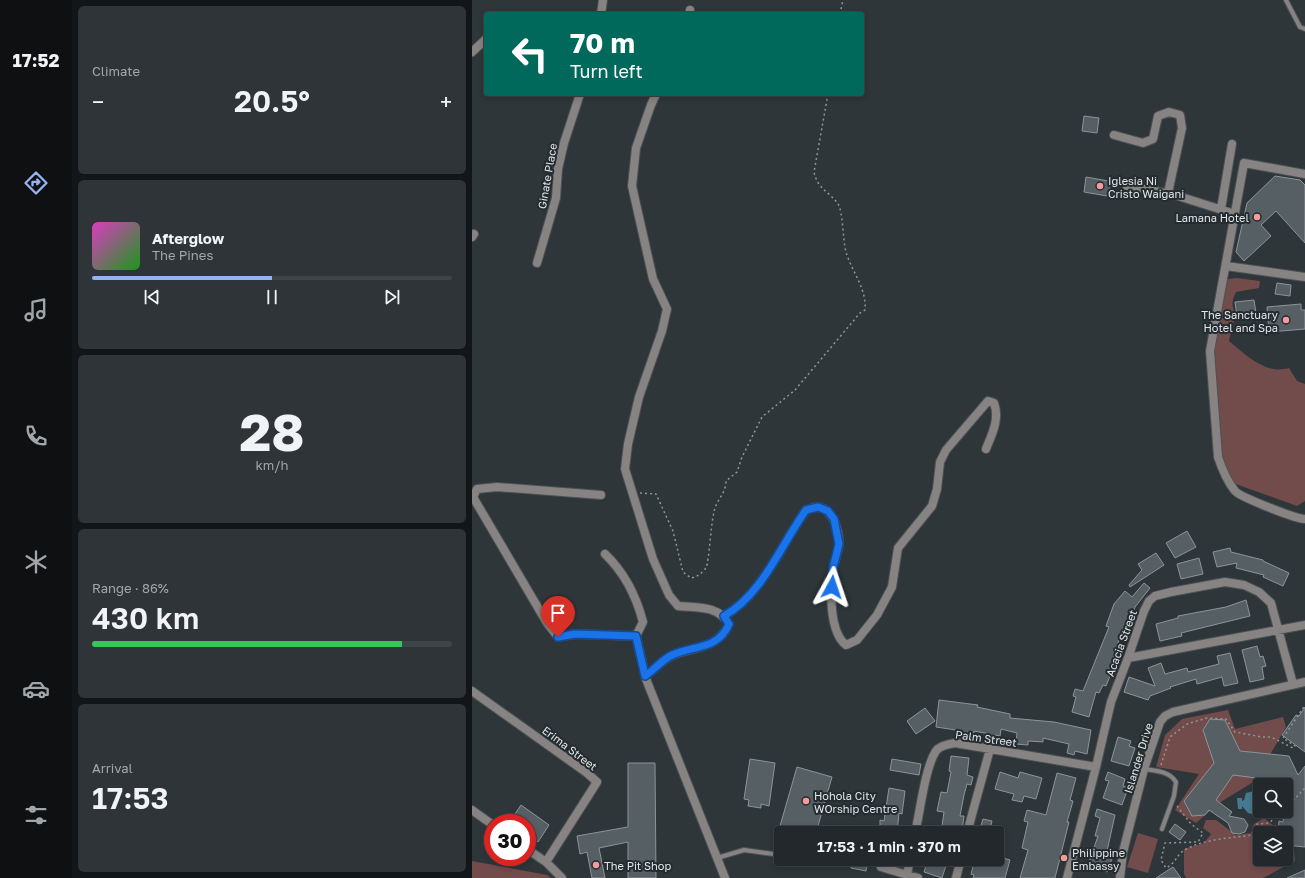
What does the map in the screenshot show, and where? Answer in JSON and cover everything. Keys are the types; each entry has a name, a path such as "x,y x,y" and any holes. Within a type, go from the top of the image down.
{"street":[{"path":"601,12 603,0"},
{"path":"472,52 484,41"},
{"name":"Ginate Place","path":"537,263 556,198 558,169 564,143 579,96"},
{"path":"645,676 672,655 699,648 714,642 725,634 729,624 724,616 716,610 678,606 669,595 653,559 625,469 628,444 639,397 662,331 667,309 653,279 632,186 636,148 655,96"},
{"path":"1114,135 1143,143 1153,139 1158,116 1169,112 1180,116 1182,128 1168,193"},
{"path":"1221,209 1232,144"},
{"path":"1305,174 1244,163 1210,351 1218,457 1224,473 1236,492 1268,506 1305,519"},
{"path":"1127,186 1168,193 1235,214"},
{"path":"1226,266 1305,277"},
{"path":"724,616 739,608 770,568 806,510 818,507 828,511 834,519 839,544 833,568 833,618 840,640 846,645 857,640 877,615 892,587 898,548 932,506 937,489 940,462 946,450 988,402 994,403 997,412 995,426 986,449"},
{"path":"601,495 497,487 477,489 473,496 547,623 558,637 575,634 636,636"},
{"path":"605,554 626,579 638,604 643,622 636,636 645,676 725,878"},
{"name":"Acacia Street","path":"1067,878 1096,767 1111,702 1149,601 1155,596 1171,592 1226,582 1244,585 1262,594 1271,603 1277,630 1293,684"},
{"path":"1128,658 1305,625"},
{"name":"Islander Drive","path":"1120,878 1123,852 1144,769 1157,729 1168,714 1305,682"},
{"name":"Erima Street","path":"472,691 587,773 597,782 546,862"},
{"name":"Palm Street","path":"916,826 930,761 936,749 955,742 1096,767"},
{"path":"970,826 990,749"},
{"path":"472,810 484,819"},
{"path":"536,855 546,862 562,878"},
{"path":"906,875 908,866"},
{"path":"956,878 959,866"},
{"path":"881,867 918,878"}],"lane":[{"path":"1286,0 1300,27 1305,29"},
{"path":"1144,769 1165,773 1173,777 1176,782 1174,796 1162,829"},
{"path":"717,858 744,850 774,855"}],"path":[{"path":"840,12 843,0"},
{"path":"630,486 642,494 656,494 673,531 683,572 691,578 697,576 706,567 714,511 717,502 726,490 726,481 736,472 762,417 795,390 860,313 865,310 866,300 848,260 844,245 838,204 816,182 814,172 815,159 828,96"},
{"path":"1161,765 1170,737 1187,724 1207,718 1226,719 1235,732 1271,737 1293,748 1295,746 1283,738 1305,705"},
{"path":"1293,801 1305,788"},
{"path":"1176,804 1190,824 1203,833 1198,842 1165,843 1161,860 1166,868 1174,865 1183,852 1218,839 1252,835 1257,824 1269,823 1275,818"}],"shaded area":[{"path":"1237,278 1260,281 1259,288 1236,292 1233,300 1234,320 1229,341 1249,358 1264,366 1272,369 1289,368 1297,381 1305,384 1305,501 1297,506 1230,482 1220,459 1211,351 1223,286 1228,279"},
{"path":"1228,710 1235,729 1283,717 1286,727 1257,778 1253,778 1253,782 1219,803 1196,823 1175,810 1199,774 1156,767 1165,735 1182,719"},
{"path":"1264,818 1274,826 1253,826"},
{"path":"1206,820 1216,820 1236,835 1251,833 1253,827 1253,866 1286,866 1263,878 1186,878 1184,874 1184,849 1204,843 1211,834 1203,828"},
{"path":"1138,833 1158,839 1148,873 1127,867"},
{"path":"1293,850 1294,850 1295,861 1293,862"},
{"path":"472,861 484,863 484,866 499,866 547,875 551,878 472,878"}],"water":[{"path":"1253,791 1253,814 1248,813 1242,806 1242,809 1238,809 1237,798 1242,798 1242,801 1244,800 1246,793"}],"building":[{"path":"1084,116 1099,118 1097,133 1082,131"},
{"name":"Lamana Hotel","path":"1275,176 1300,180 1305,185 1305,243 1276,211 1261,225 1271,236 1244,261 1236,252 1247,203"},
{"name":"Iglesia Ni Cristo Waigani","path":"1086,177 1114,182 1113,197 1084,192"},
{"path":"1277,283 1291,285 1290,296 1275,294"},
{"path":"1254,300 1256,313 1237,316 1235,302"},
{"name":"The Sanctuary Hotel and Spa","path":"1301,304 1301,310 1305,310 1305,329 1269,332 1267,307"},
{"path":"1187,531 1196,547 1175,558 1166,543"},
{"path":"1230,548 1231,552 1263,560 1289,573 1283,586 1263,577 1264,575 1236,568 1237,563 1217,567 1213,552"},
{"path":"1156,553 1164,565 1130,587 1129,585 1142,570 1138,564"},
{"path":"1199,558 1203,574 1181,579 1177,564"},
{"path":"1144,583 1150,588 1135,607 1125,633 1122,632 1117,646 1121,648 1117,657 1114,656 1107,674 1110,676 1106,686 1103,685 1099,693 1096,692 1089,717 1072,712 1076,697 1073,696 1075,689 1083,691 1109,627 1106,626 1114,604 1125,591 1132,597"},
{"path":"1246,600 1250,616 1181,633 1182,636 1160,641 1156,624 1178,618 1178,616 1226,607"},
{"path":"1257,646 1260,657 1263,656 1266,666 1262,667 1264,679 1250,682 1242,650"},
{"path":"1230,653 1238,683 1224,686 1222,677 1197,684 1196,679 1170,687 1171,688 1150,696 1148,700 1124,692 1129,677 1155,686 1148,668 1161,663 1165,674 1187,668 1188,672 1219,664 1217,656"},
{"path":"939,700 978,705 977,707 1010,714 1010,718 1054,722 1091,730 1087,754 1075,751 1074,755 1067,753 1069,744 1043,738 1043,742 1028,741 1028,745 1016,744 1017,733 1001,729 1000,736 974,731 974,733 967,732 966,739 955,737 956,730 936,727"},
{"path":"1305,707 1305,752 1282,735 1296,715 1299,716"},
{"path":"925,708 935,721 916,734 907,721"},
{"path":"1210,719 1225,720 1240,751 1289,756 1298,775 1305,766 1305,847 1293,846 1293,826 1278,826 1279,821 1283,822 1283,818 1293,818 1293,778 1256,778 1233,775 1216,800 1232,812 1229,816 1244,819 1248,825 1245,832 1239,834 1232,833 1228,823 1209,810 1205,815 1192,816 1184,801 1214,763 1203,730"},
{"path":"1118,737 1131,741 1129,746 1135,748 1129,766 1111,761"},
{"path":"951,756 969,758 967,775 973,777 971,785 967,784 964,795 960,816 964,816 963,826 942,826 944,812 937,811 941,792 947,793 951,772 949,771"},
{"path":"750,759 775,763 769,806 761,804 761,808 748,806 749,800 744,799"},
{"path":"892,759 921,764 919,775 890,770"},
{"path":"628,763 655,763 656,878 628,878 628,842 599,848 605,878 592,878 587,852 580,854 577,836 628,827"},
{"name":"Hohola City WOrship Centre","path":"797,767 832,777 818,826 780,826"},
{"path":"1000,772 1018,778 1020,772 1042,778 1036,799 1024,796 1022,802 1012,800 1014,794 995,789"},
{"path":"1108,772 1125,779 1123,786 1128,788 1122,805 1103,798 1109,781 1105,780"},
{"path":"1057,773 1076,778 1070,800 1073,801 1067,822 1069,822 1055,878 1020,878 1028,850 1022,848 1028,822 1024,821 1027,810 1046,815"},
{"path":"889,788 905,791 902,814 899,813 898,826 880,826 880,820 884,821"},
{"path":"521,805 534,814 515,814"},
{"path":"1097,809 1115,815 1107,851 1114,853 1107,872 1088,865 1098,836 1095,836 1100,818 1095,816"},
{"path":"536,816 549,825 538,842 536,841"},
{"path":"983,819 992,821 991,826 981,826"},
{"path":"1175,824 1186,832 1180,840 1169,832"},
{"path":"1004,858 1010,860 1005,878 973,878 974,875 971,874 973,866 1004,866"},
{"path":"851,866 867,866 866,871 851,868"},
{"path":"926,866 946,866 942,878 924,872"},
{"path":"1173,867 1181,878 1156,878"},
{"path":"1305,870 1305,878 1287,878"}],"place":[{"name":"Iglesia Ni Cristo Waigani","path":"1100,186"},
{"name":"Lamana Hotel","path":"1257,217"},
{"name":"The Sanctuary Hotel and Spa","path":"1286,320"},
{"name":"Hohola City WOrship Centre","path":"806,801"},
{"name":"Philippine Embassy","path":"1064,858"},
{"name":"The Pit Shop","path":"596,865"}],"route":[{"path":"558,637 575,634 636,636 645,676 672,655 699,648 714,642 725,634 729,624 724,616 739,608 770,568 806,510 818,507 828,511 834,519 837,532 839,544 833,568 832,587"}]}
